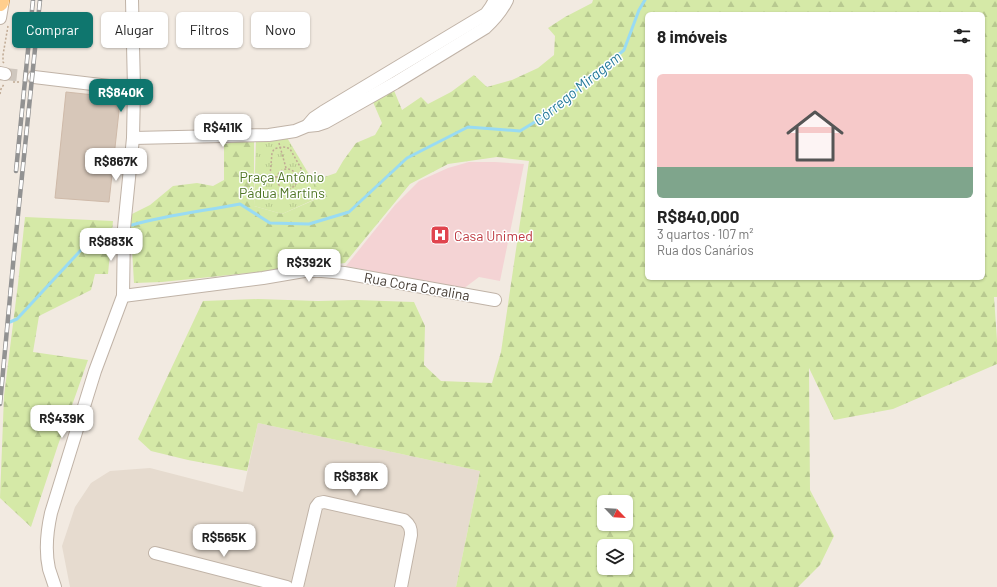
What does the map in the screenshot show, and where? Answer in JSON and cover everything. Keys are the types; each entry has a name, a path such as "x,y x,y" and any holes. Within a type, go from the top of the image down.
{"street":[{"path":"56,587 49,569 47,550 51,513 95,371 123,296 124,228 133,138 134,89 132,0"},
{"path":"133,138 262,136 295,131 307,126 314,118 323,112 507,0"},
{"path":"1,1 4,21"},
{"path":"34,77 134,89"},
{"name":"Rua Cora Coralina","path":"123,296 263,278 304,271 322,271 344,272 495,300"},
{"path":"297,587 316,507 319,503 324,502 404,520 408,524 411,529 411,535 401,587"},
{"path":"155,553 287,587"}],"path":[{"path":"3,62 4,21"},
{"path":"277,134 286,168"},
{"path":"277,177 270,176 272,153 274,149 280,147 287,147 290,149 302,170 297,175 295,185 290,189 283,188 278,184 277,177 280,171 286,168 293,170 297,175"}],"shaded area":[{"name":"Casa Unimed","path":"469,162 524,164 500,281 479,277 463,289 346,266 395,205 419,181 448,168"},
{"path":"258,423 480,471 456,587 70,587 62,546 75,507 91,483 110,471 150,468 243,492"}],"green space":[{"path":"593,0 997,0 997,297 994,297 997,364 893,409 834,420 809,368 810,490 834,536 820,565 798,587 456,587 480,471 258,423 247,471 188,460 151,451 138,439 203,301 258,299 414,302 425,326 424,365 441,381 492,383 501,352 529,161 497,157 448,164 410,184 345,263 162,282 134,283 130,215 150,205 173,186 197,183 213,186 224,180 224,144 254,139 254,206 282,214 321,197 313,181 336,173 356,143 375,135 382,123 373,102 393,88 402,110 421,97 428,104 451,92 474,75 487,87 512,80 538,68 554,55 555,36 548,28 592,3"},
{"name":"Praça Antônio Pádua Martins","path":"286,136 322,196 282,214 254,206 256,139"},
{"path":"25,217 113,221 108,274 95,274 91,290 39,316 33,352 88,360 31,527 0,498 4,396"}],"building":[{"path":"66,92 113,97 120,102 109,202 55,198"}],"waterway":[{"name":"Córrego Miragem","path":"132,225 240,204 270,223 309,224 349,212 407,158 468,127 520,131 548,114 624,50 639,10 645,0"},
{"name":"Córrego Miragem","path":"10,322 17,319 94,236 117,230"}],"tunnel":[{"path":"5,74 34,77"}],"railway":[{"path":"16,171 33,0"},
{"path":"0,404 40,0"}],"place":[{"name":"Casa Unimed","path":"440,235"}]}
